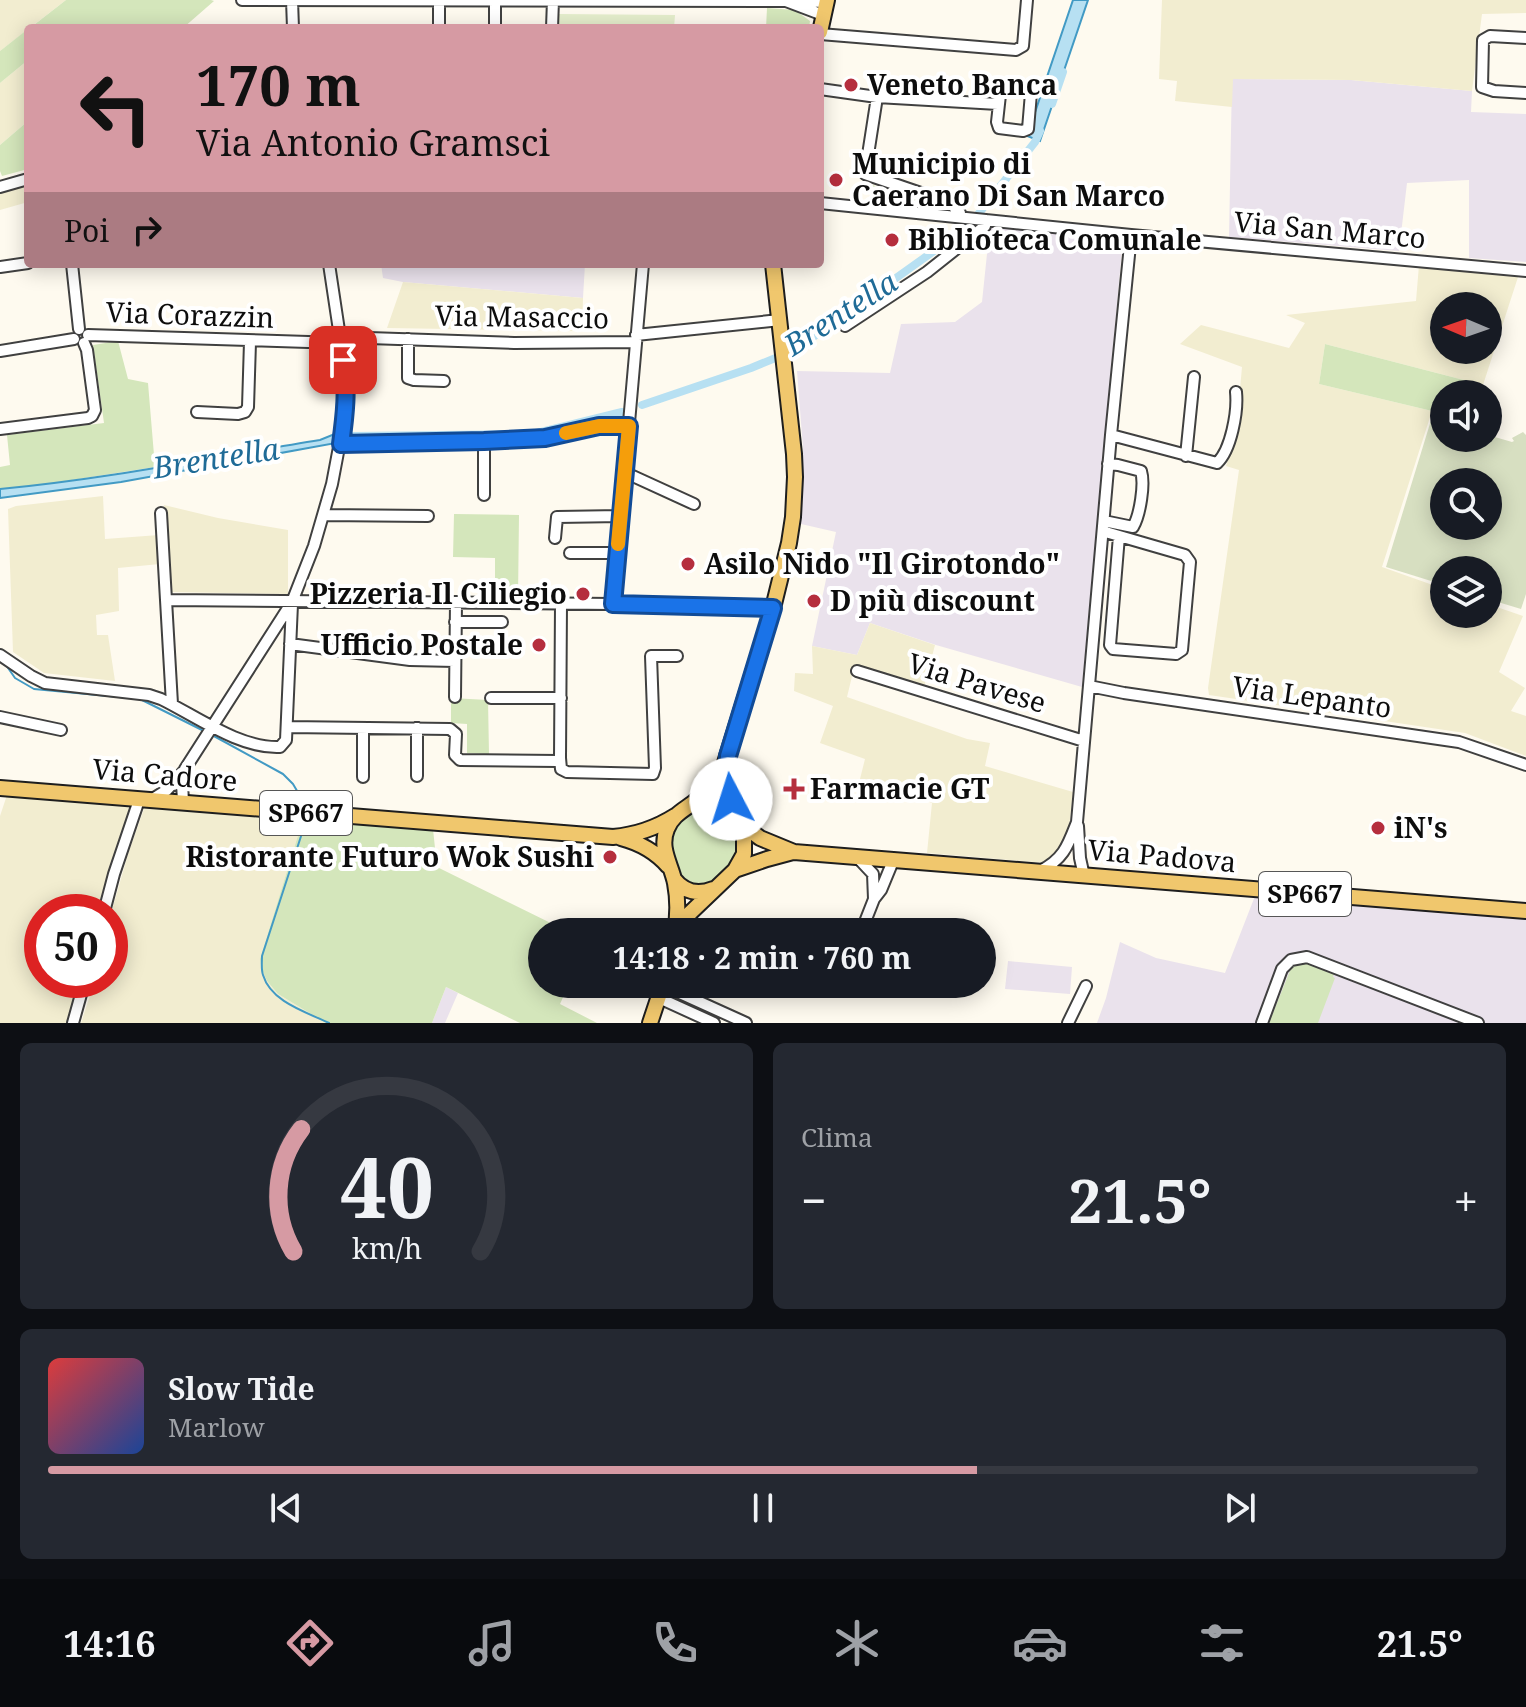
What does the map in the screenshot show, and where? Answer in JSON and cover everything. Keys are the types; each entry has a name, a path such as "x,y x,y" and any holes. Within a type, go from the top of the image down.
{"main road":[{"path":"677,918 664,839 675,816 715,782 728,756 773,608 789,543 795,492 794,454 774,268"},
{"path":"687,918 743,858 744,833 728,784 728,756"},
{"name":"Via Cadore","path":"0,788 613,837 649,849 661,857 672,874"},
{"path":"690,805 714,803 730,810 738,820"},
{"name":"Via Cadore","path":"613,837 638,833 675,816"},
{"name":"Via Padova","path":"738,820 760,838 794,852 1526,911"},
{"name":"Via Padova","path":"735,870 794,852"},
{"path":"672,874 681,886 694,892 706,892 716,887"},
{"path":"650,1023 658,998"}],"street":[{"path":"242,0 786,1 825,6"},
{"path":"824,33 1016,50 1023,46 1027,0"},
{"path":"292,1 293,24"},
{"path":"439,1 439,24"},
{"path":"552,24 553,1"},
{"path":"495,2 495,24"},
{"path":"1526,38 1490,36 1483,40 1481,64 1482,87 1526,93"},
{"path":"1001,86 1029,88 1028,129 999,128 998,104 1001,86"},
{"path":"824,90 877,97 998,104"},
{"path":"877,97 865,174 950,203 962,217"},
{"path":"0,187 24,180"},
{"name":"Via San Marco","path":"824,203 1526,271"},
{"path":"845,326 927,272 985,226 981,219"},
{"path":"1084,876 1077,822 1131,235"},
{"path":"0,267 24,264"},
{"path":"0,429 92,416 95,410 72,268"},
{"path":"109,894 145,800 171,786 210,732 292,602 314,546 332,484 346,410 346,377 330,268"},
{"path":"613,604 643,268"},
{"name":"Via Masaccio","path":"339,340 514,343 636,338 780,320"},
{"name":"Via Corazzin","path":"0,351 81,337 250,342 339,340"},
{"name":"Via Masaccio","path":"408,339 408,378 444,381"},
{"path":"197,412 245,412 248,407 250,342"},
{"path":"1186,456 1194,377"},
{"path":"1111,435 1217,463 1225,455 1237,405 1236,392"},
{"path":"341,443 545,438 599,426 629,426"},
{"path":"484,441 484,495"},
{"path":"1103,526 1133,527 1144,479 1141,471 1108,464"},
{"path":"624,472 694,504"},
{"path":"161,513 172,704"},
{"path":"323,515 428,516"},
{"path":"555,538 557,517 621,516"},
{"path":"1103,526 1119,536 1185,555 1190,562 1182,650 1176,654 1113,649 1110,645 1119,536"},
{"path":"570,553 617,553"},
{"path":"166,600 773,608"},
{"path":"3,657 45,683 149,695 172,704 210,732 276,747 284,744 287,727 292,602"},
{"path":"455,697 456,602"},
{"path":"561,604 560,758 561,769 567,772 653,774 651,656 677,656"},
{"path":"455,622 502,622"},
{"path":"290,644 410,660 455,661"},
{"name":"Via Pavese","path":"857,671 1084,741"},
{"name":"Via Lepanto","path":"1089,686 1459,742 1526,765"},
{"path":"491,698 561,698"},
{"name":"Via Cadore","path":"0,717 61,730"},
{"path":"287,727 450,729 456,734 455,755 460,760 555,762 560,758"},
{"path":"363,728 363,777"},
{"path":"417,728 417,776"},
{"path":"179,803 185,769"},
{"path":"171,786 170,794 179,803"},
{"path":"1038,872 1062,857 1077,822"},
{"path":"1068,875 1066,859 1069,843"},
{"path":"857,857 873,874 874,899"},
{"path":"873,874 889,860"},
{"path":"867,918 881,890 889,860"},
{"path":"1262,1023 1282,969 1291,960 1307,957 1478,1023"},
{"path":"1068,1023 1086,986"},
{"path":"73,1023 80,998"},
{"path":"675,998 714,1023"},
{"path":"684,998 746,1023"}],"shaded area":[{"path":"0,0 66,0 35,24 24,24 24,32 0,51"},
{"path":"1162,0 1526,0 1526,13 1482,14 1472,91 1351,80 1233,79 1232,107 1175,101 1177,81 1159,79"},
{"path":"24,63 24,124 0,145 0,83"},
{"path":"1232,79 1351,80 1472,91 1471,112 1526,114 1526,262 1469,258 1469,180 1407,183 1399,251 1229,237"},
{"path":"24,185 24,203 0,210 0,192"},
{"path":"990,225 1123,239 1082,687 870,623 857,655 812,646 836,532 801,524 803,448 797,371 890,373 901,324 955,322 982,302"},
{"path":"1419,265 1519,274 1502,326 1502,292 1430,292 1430,364 1490,364 1485,380 1464,380 1325,344 1319,384 1430,411 1382,567 1430,584 1430,628 1502,628 1502,609 1523,616 1499,672 1525,688 1511,711 1526,716 1526,756 1465,733 1209,695 1239,470 1226,466 1236,434 1242,367 1180,344 1201,325 1289,348 1305,323 1286,315 1416,301"},
{"path":"382,268 585,268 583,298 383,278"},
{"path":"403,282 583,298 582,331 387,328"},
{"path":"103,496 105,539 159,535 160,564 118,568 119,611 96,615 97,635 108,635 115,681 44,673 13,652 8,509"},
{"path":"164,505 288,530 288,594 167,592"},
{"path":"870,623 935,645 924,687 855,664 847,697 967,739 990,743 985,766 1073,792 1068,837 1054,857 1046,863 927,853 932,803 901,790 860,779 865,759 820,743 833,706 794,691 795,673 813,674 812,646 857,655"},
{"path":"7,795 132,805 104,894 24,894 24,998 76,998 68,1023 0,1023 0,816"},
{"path":"145,806 303,819 260,959 267,981 278,994 326,1023 81,1023 89,998 128,998 128,894 117,894"},
{"path":"1255,896 1526,916 1526,1023 1097,1023 1120,942 1156,958 1225,973"},
{"path":"1008,961 1072,967 1070,994 1005,989"},
{"path":"446,987 458,993 445,1023 432,1023"}],"green space":[{"path":"66,0 214,1 188,24 35,24"},
{"path":"767,8 795,10 810,21 810,24 766,24"},
{"path":"559,14 675,15 674,24 559,24"},
{"path":"24,32 24,63 0,83 0,51"},
{"path":"24,124 24,170 2,176 0,145"},
{"path":"872,185 945,209 941,212 870,204 869,199 874,193 870,188"},
{"path":"118,341 128,379 148,383 155,467 0,489 0,467 10,465 7,435 104,423 93,345"},
{"path":"1325,344 1464,380 1430,380 1430,411 1319,384"},
{"path":"1430,424 1430,452 1502,452 1502,439 1512,442 1512,438 1523,432 1526,435 1526,594 1521,609 1502,603 1502,556 1430,556 1430,581 1386,567"},
{"path":"454,514 519,515 518,598 495,598 495,558 453,557"},
{"path":"451,698 488,700 489,754 467,753 467,724 451,723"},
{"path":"709,808 727,814 737,828 740,845 735,861 712,882 693,885 677,869 671,841 676,825 682,819"},
{"path":"303,819 433,829 437,867 541,918 528,918 528,998 563,998 560,1004 597,1023 520,1023 446,987 432,1023 326,1023 278,994 267,981 260,959"},
{"path":"1305,963 1334,974 1335,978 1318,1023 1269,1023 1291,968"}],"water":[{"path":"1073,0 1088,0 1040,141 1027,136"},
{"path":"337,433 336,443 121,482 0,498 0,489 160,467 320,440"}],"waterway":[{"name":"Brentella","path":"1052,104 1063,72"},
{"name":"Brentella","path":"642,405 795,350 969,226 1035,142 1040,131"},
{"name":"Brentella","path":"336,439 351,436 533,434 622,412"},
{"path":"6,665 15,678 34,689 140,699 206,732"},
{"path":"212,735 283,774 303,801"},
{"path":"304,827 262,956 262,970 267,984 281,999 329,1023"}],"slow traffic":[{"path":"566,433 599,426 629,426 618,544"}],"place":[{"name":"Veneto Banca","path":"851,85"},
{"name":"Municipio di Caerano Di San Marco","path":"836,180"},
{"name":"Biblioteca Comunale","path":"892,240"},
{"name":"Asilo Nido \"Il Girotondo\"","path":"688,564"},
{"name":"Pizzeria Il Ciliegio","path":"583,594"},
{"name":"D più discount","path":"814,601"},
{"name":"Ufficio Postale","path":"539,645"},
{"name":"Farmacie GT","path":"794,789"},
{"name":"iN's","path":"1378,828"},
{"name":"Ristorante Futuro Wok Sushi","path":"610,857"}],"route":[{"path":"343,360 346,410 341,444 545,438 599,426 629,426 613,604 773,608 728,756 731,799"}]}
